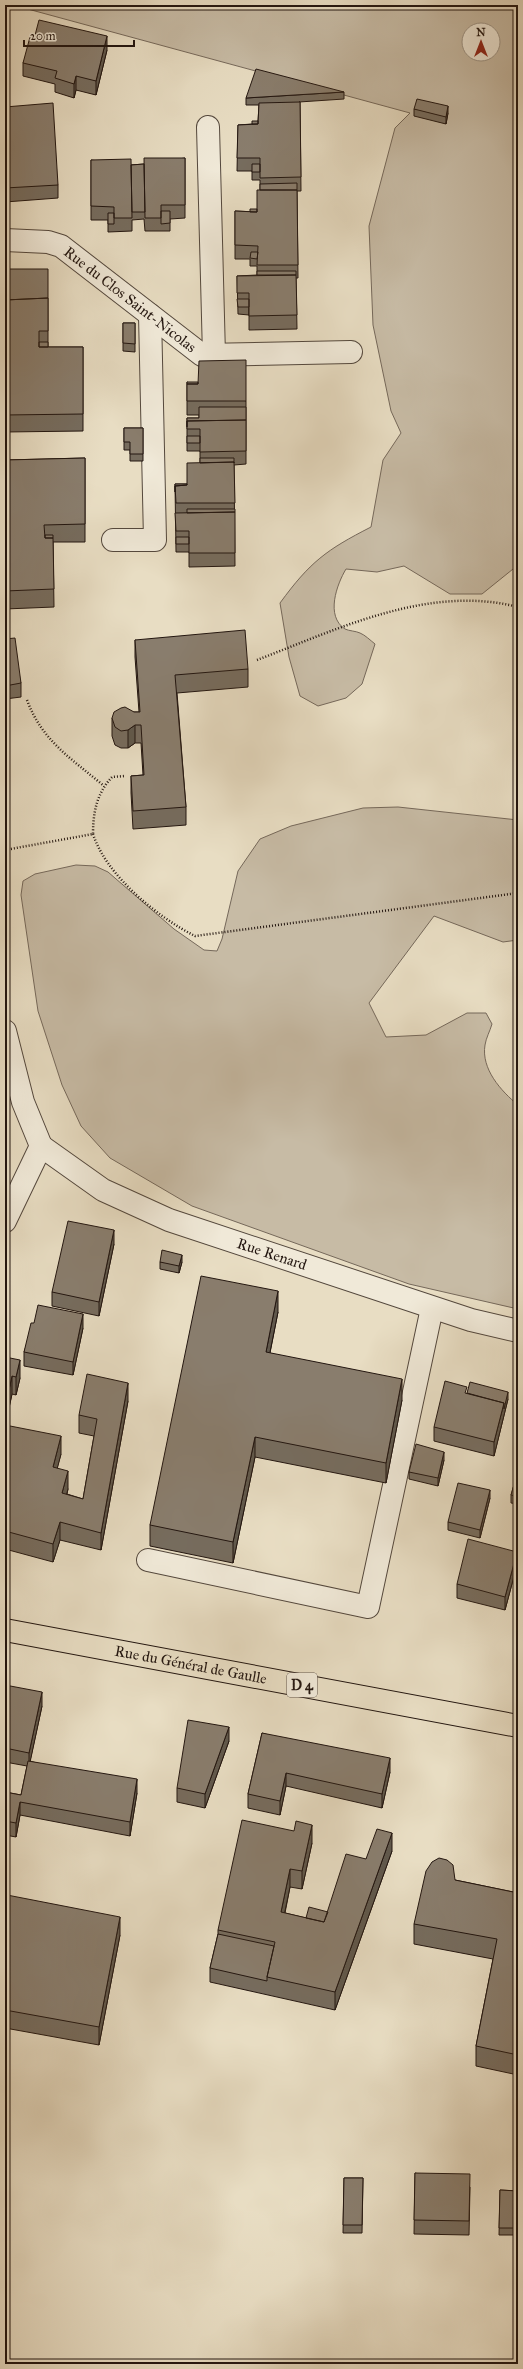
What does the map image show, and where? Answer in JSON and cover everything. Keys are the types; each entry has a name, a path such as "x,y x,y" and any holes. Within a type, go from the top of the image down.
{"main road":[{"name":"Rue du Général de Gaulle","path":"5,1630 518,1726"}],"street":[{"path":"208,127 214,355"},
{"name":"Rue du Clos Saint-Nicolas","path":"5,240 48,242 61,246 202,355 351,352"},
{"path":"113,540 155,540 150,316"},
{"path":"5,1031 23,1102 41,1146 5,1221"},
{"name":"Rue Renard","path":"41,1146 104,1190 169,1220 432,1308 472,1320 518,1331"},
{"path":"148,1560 368,1607 432,1308"}],"path":[{"path":"257,660 350,624 397,610 464,601 518,607"},
{"path":"27,700 37,723 52,742 104,786"},
{"path":"125,776 112,777 104,786 93,817 93,834 103,859 124,884 181,928 196,936 518,893"},
{"path":"5,850 93,834"}],"shaded area":[{"path":"13,5 518,5 518,565 482,594 450,594 404,566 377,572 346,569 336,591 334,608 335,616 345,629 362,634 375,644 362,684 346,698 318,706 300,696 289,657 280,603 301,577 320,558 330,550 371,527 383,460 401,433 391,411 373,325 369,226 395,128 410,113"},
{"path":"398,807 518,820 518,940 503,942 434,916 369,1003 386,1037 426,1035 467,1013 486,1013 492,1024 485,1045 486,1063 489,1071 499,1086 518,1105 518,1309 409,1284 192,1206 110,1158 81,1126 62,1085 38,1011 21,895 23,881 35,874 76,865 95,866 108,872 174,929 204,950 217,951 222,939 238,871 260,839 291,826 363,808"}],"building":[{"path":"39,20 107,36 96,81 76,76 74,84 55,78 57,71 23,63 30,37 34,39"},
{"path":"256,69 344,92 246,98"},
{"path":"417,99 448,106 446,117 414,109"},
{"path":"300,102 301,177 260,178 260,158 237,158 238,125 258,124 259,103"},
{"path":"53,103 58,185 5,188 5,107"},
{"path":"252,121 258,121 258,124 252,124"},
{"path":"144,158 185,158 185,205 161,205 161,218 145,218"},
{"path":"131,159 132,218 114,218 114,207 91,206 91,160"},
{"path":"144,164 145,212 132,212 131,165"},
{"path":"252,164 260,164 260,172 252,172"},
{"path":"297,183 297,190 260,190 260,184"},
{"path":"257,190 297,190 298,265 257,265 258,246 235,245 235,211 257,212"},
{"path":"250,209 257,209 257,212 250,212"},
{"path":"161,211 170,211 170,223 161,224"},
{"path":"108,213 114,213 114,224 108,224"},
{"path":"251,252 258,252 257,259 250,258"},
{"path":"5,269 48,269 48,298 5,300"},
{"path":"257,271 296,271 296,275 257,275"},
{"path":"296,275 297,315 249,316 249,293 237,293 237,276"},
{"path":"48,298 48,331 39,331 39,347 83,347 83,414 5,415 5,300"},
{"path":"237,299 249,299 249,307 238,307"},
{"path":"123,323 135,323 135,344 123,343"},
{"path":"39,342 48,342 48,347 39,347"},
{"path":"246,360 246,401 187,401 187,384 198,384 199,361"},
{"path":"187,382 198,382 198,384 187,384"},
{"path":"199,407 246,407 246,420 187,421 187,418 199,418"},
{"path":"246,420 246,451 200,452 200,429 187,429 187,421"},
{"path":"124,428 143,428 143,454 130,454 130,442 124,442"},
{"path":"187,436 200,436 200,443 187,443"},
{"path":"85,458 85,524 44,525 45,538 53,538 54,589 5,591 5,460"},
{"path":"200,458 234,458 234,462 200,463"},
{"path":"234,462 235,503 176,503 175,486 187,485 187,463"},
{"path":"175,484 187,484 187,485 175,486"},
{"path":"187,509 235,509 235,512 187,513"},
{"path":"235,512 235,553 189,553 189,531 176,531 175,513"},
{"path":"45,535 53,535 53,538 45,538"},
{"path":"176,537 189,537 189,544 176,544"},
{"path":"245,630 248,669 175,675 186,807 133,811 131,776 144,775 141,725 135,725 128,730 121,731 115,727 112,718 114,712 125,707 134,712 140,712 135,640"},
{"path":"15,638 21,683 5,686 5,639"},
{"path":"68,1221 114,1230 99,1302 52,1292"},
{"path":"162,1250 182,1255 179,1266 160,1262"},
{"path":"201,1276 278,1291 266,1352 402,1379 386,1463 255,1437 233,1542 150,1525"},
{"path":"38,1305 83,1314 73,1362 24,1352 31,1323 34,1323"},
{"path":"5,1357 20,1360 16,1377 12,1376 5,1409"},
{"path":"87,1374 128,1383 101,1533 60,1522 53,1544 5,1531 5,1513 7,1507 5,1507 5,1425 61,1436 53,1467 68,1471 62,1493 83,1499 97,1419 79,1415"},
{"path":"445,1381 467,1387 465,1393 504,1403 494,1442 434,1427"},
{"path":"470,1382 508,1392 504,1409 504,1403 467,1393"},
{"path":"416,1444 444,1452 438,1478 409,1472"},
{"path":"518,1471 518,1497 511,1495"},
{"path":"458,1483 490,1490 480,1530 448,1522"},
{"path":"468,1539 517,1552 505,1597 457,1584"},
{"path":"5,1685 42,1692 29,1753 5,1748"},
{"path":"188,1720 229,1727 205,1794 177,1788"},
{"path":"262,1733 390,1758 382,1794 286,1773 280,1801 248,1794"},
{"path":"28,1761 137,1779 130,1822 20,1802 16,1823 5,1821 5,1792 21,1795"},
{"path":"242,1820 294,1831 296,1821 312,1825 302,1871 290,1869 281,1912 324,1922 346,1854 366,1859 377,1829 392,1833 335,1992 267,1977 275,1942 218,1930"},
{"path":"439,1858 447,1860 453,1865 455,1880 518,1893 518,2055 476,2046 497,1939 414,1924 426,1871 432,1862"},
{"path":"7,1895 120,1917 99,2027 5,2010 5,1909"},
{"path":"309,1907 328,1912 324,1922 306,1918"},
{"path":"218,1934 274,1946 267,1981 210,1968"},
{"path":"415,2173 470,2174 469,2221 414,2220"},
{"path":"344,2178 363,2178 362,2225 343,2225"},
{"path":"500,2190 518,2191 518,2228 499,2228"}]}
